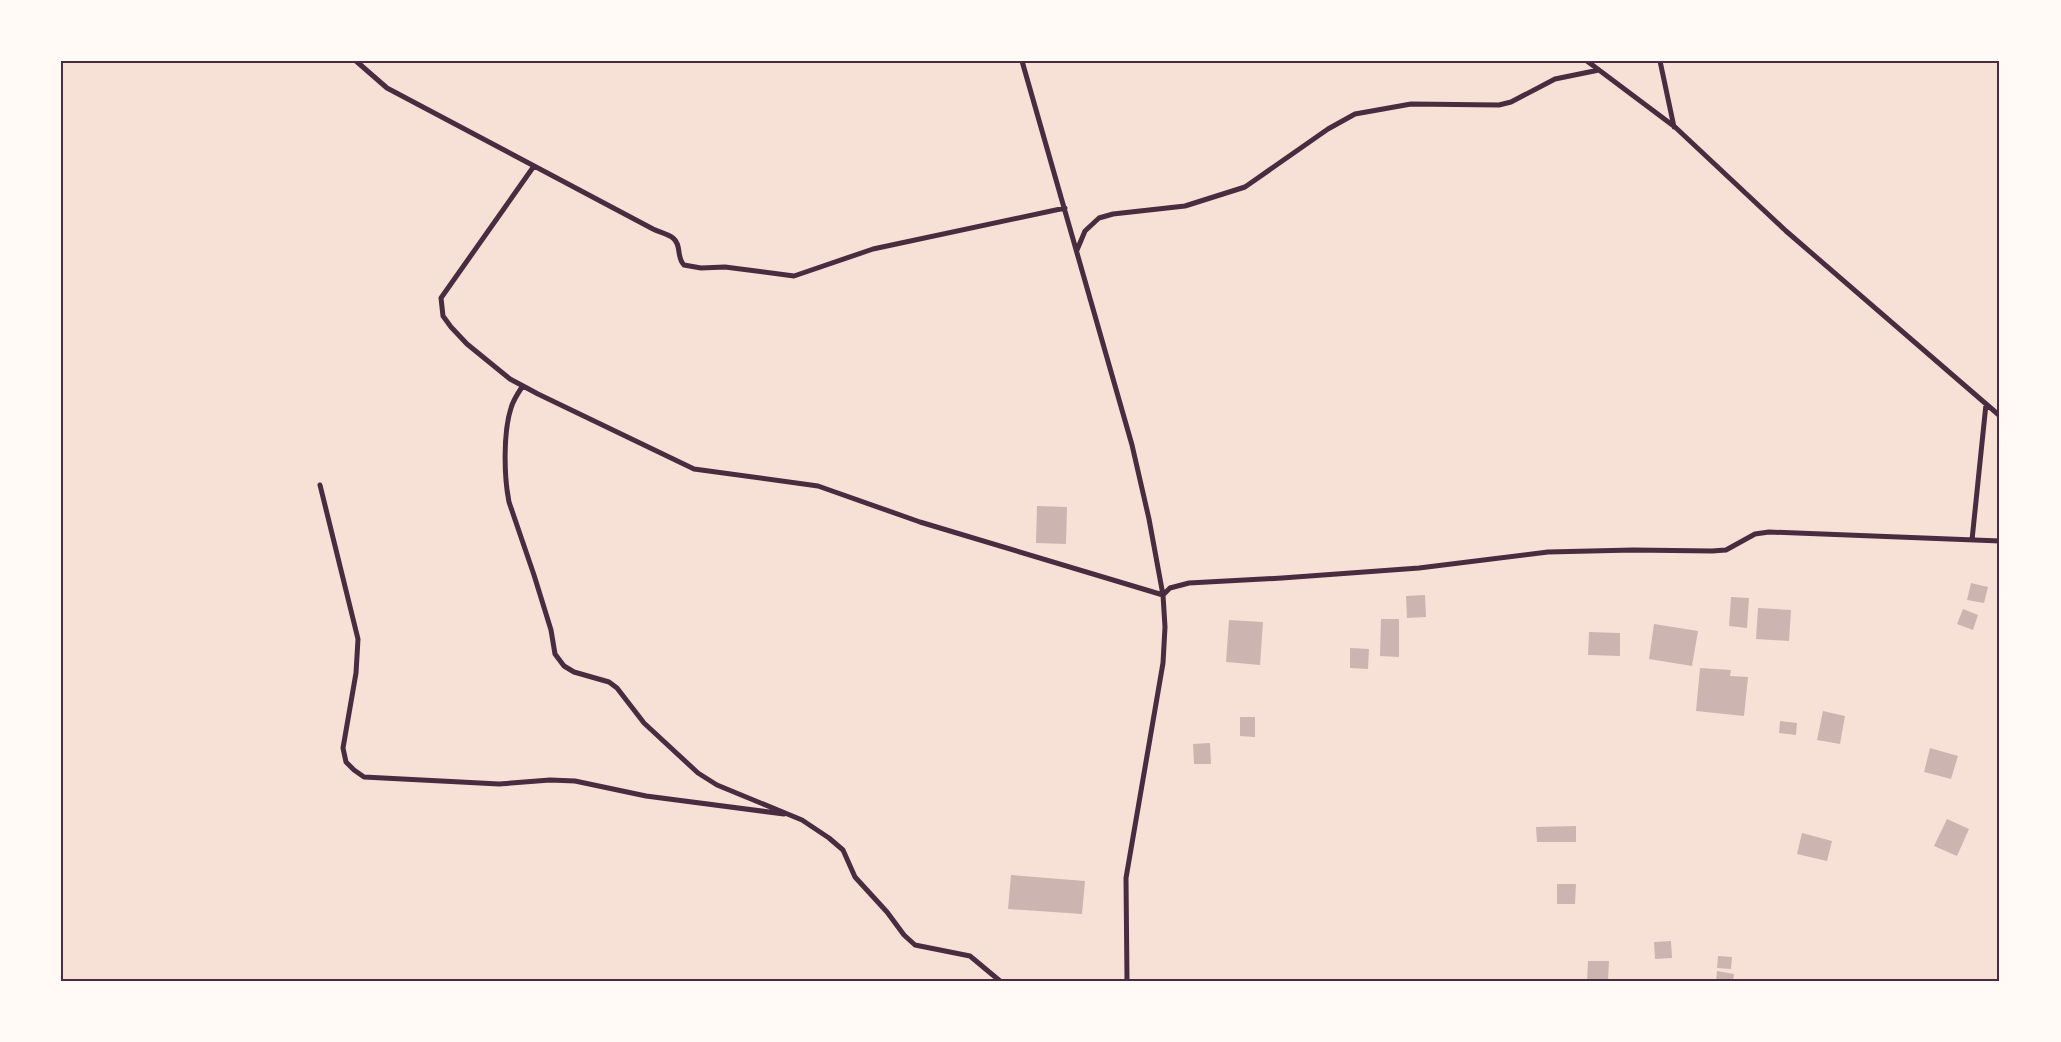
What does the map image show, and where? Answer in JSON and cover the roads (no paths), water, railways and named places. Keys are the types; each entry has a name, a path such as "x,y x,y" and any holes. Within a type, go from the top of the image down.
{"street":[{"path":"356,61 387,88 671,237 678,246 680,258 684,265 701,268 725,267 794,276 873,249 1065,208"},
{"path":"1022,61 1132,445 1149,519 1163,595 1165,627 1164,663 1126,878 1127,981"},
{"path":"1587,61 1675,127 1786,231 2000,416"},
{"path":"1660,61 1675,127"},
{"path":"1077,250 1085,231 1099,218 1112,214 1186,206 1245,187 1328,129 1354,114 1411,104 1499,105 1511,102 1555,78 1599,70"},
{"path":"534,166 440,298 444,316 451,327 468,344 522,387 694,469 818,486 920,522 1163,595"},
{"path":"522,387 511,407 505,482 509,502 551,630 555,654 564,666 574,672 608,682 618,688 644,723 698,774 717,785 791,814 843,850 855,877 887,912 904,935 915,944 970,956 1000,981"},
{"path":"1972,540 1986,404"},
{"path":"320,485 358,640 356,672 343,748 346,762 364,777 499,784 550,780 575,781 646,796 791,814"},
{"path":"1163,595 1170,588 1189,583 1419,568 1548,552 1726,550 1744,542 1755,534 1769,532 2000,541"}]}
